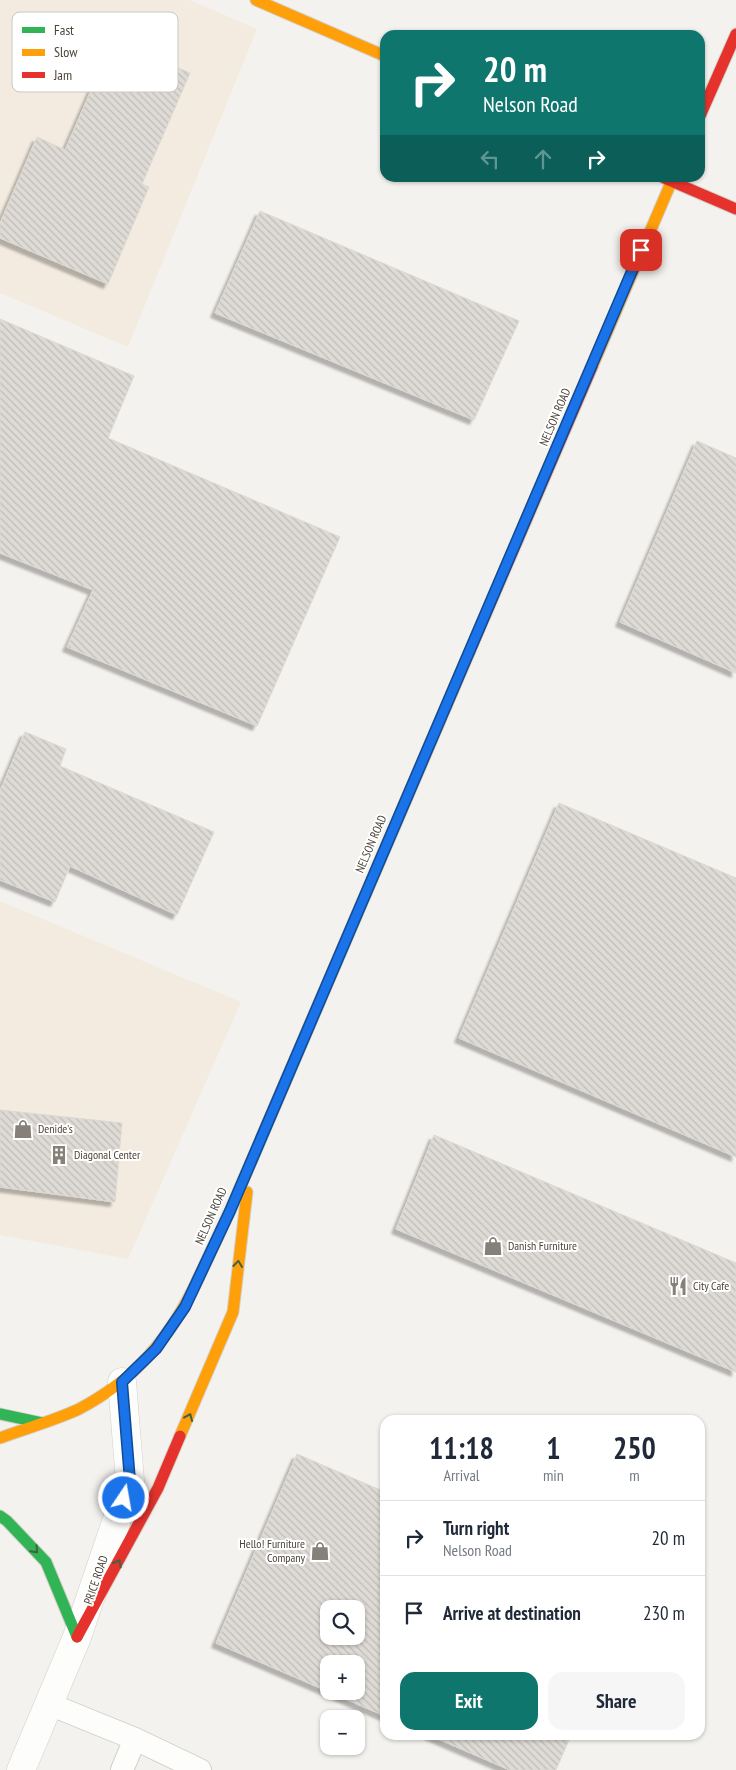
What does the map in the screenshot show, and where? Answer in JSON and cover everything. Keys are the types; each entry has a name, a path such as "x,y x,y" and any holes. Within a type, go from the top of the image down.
{"main road":[{"path":"256,0 380,54"},
{"path":"705,105 736,34"},
{"name":"NELSON ROAD","path":"0,1438 78,1409 122,1382 156,1349 185,1307 230,1211 668,182"},
{"path":"676,182 736,209"},
{"path":"78,1637 158,1488 233,1312 250,1162"},
{"path":"0,1414 42,1423"},
{"path":"0,1516 46,1562 78,1637"}],"street":[{"name":"PRICE ROAD","path":"21,1770 78,1637 130,1481 122,1382"}],"lane":[{"path":"49,1704 134,1739 200,1770"},
{"path":"122,1770 134,1739"}],"shaded area":[{"path":"0,0 190,0 257,29 128,347 0,293"},
{"path":"0,901 241,1002 128,1259 0,1235"}],"building":[{"path":"178,68 190,73 142,184 149,187 108,284 0,238 0,223 37,137 65,150 90,92 178,92"},
{"path":"260,211 519,321 474,420 215,313"},
{"path":"0,319 134,376 108,438 340,537 257,726 67,647 93,590 0,553"},
{"path":"697,441 736,458 736,673 620,622"},
{"path":"25,732 66,749 60,766 214,832 177,915 70,866 55,902 0,880 0,791"},
{"path":"559,803 736,878 736,1157 459,1038"},
{"name":"Diagonal Center","path":"0,1110 122,1123 115,1202 0,1187"},
{"path":"434,1135 736,1263 736,1372 396,1229"},
{"name":"Hello! Furniture Company","path":"297,1454 380,1490 380,1714 348,1700 365,1700 365,1655 320,1655 320,1688 216,1643"},
{"path":"441,1740 569,1740 556,1770 510,1770"}],"traffic: fast":[{"path":"198,1279 230,1211 355,919"},
{"path":"0,1414 42,1423"},
{"path":"0,1516 46,1562 77,1637"}],"traffic: slow":[{"path":"256,0 380,54"},
{"path":"592,367 671,182"},
{"path":"355,919 469,653"},
{"path":"180,1436 233,1312 247,1192"},
{"path":"0,1438 79,1409 118,1384 135,1370 164,1338 198,1279"}],"traffic: jam":[{"path":"705,105 736,34"},
{"path":"673,182 736,209"},
{"path":"469,653 592,367"},
{"path":"77,1637 158,1488 180,1436"}],"place":[{"name":"Denide's","path":"23,1129"},
{"name":"Diagonal Center","path":"59,1155"},
{"name":"Danish Furniture","path":"493,1246"},
{"name":"City Cafe","path":"678,1286"},
{"name":"Hello! Furniture Company","path":"320,1551"}],"route":[{"path":"124,1498 130,1481 122,1382 156,1349 185,1307 230,1211 641,250"}]}
